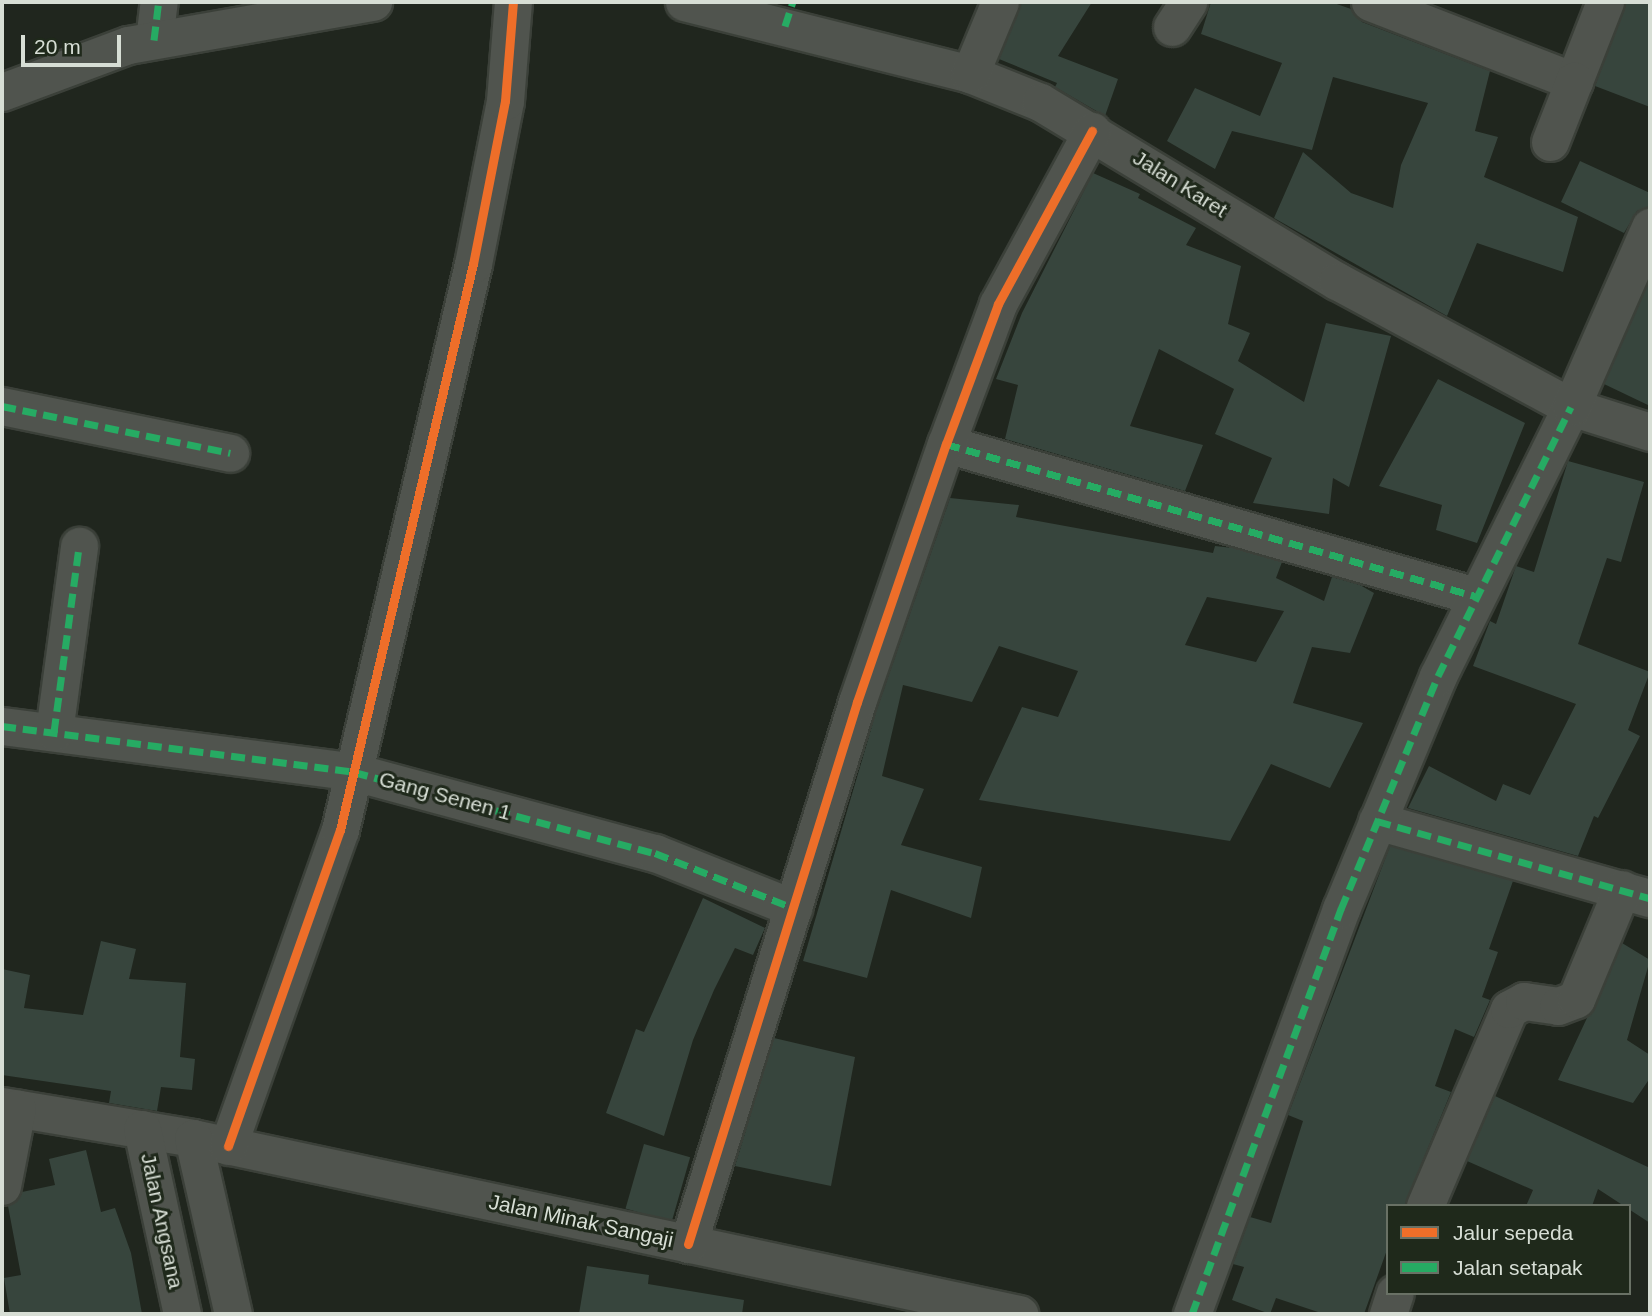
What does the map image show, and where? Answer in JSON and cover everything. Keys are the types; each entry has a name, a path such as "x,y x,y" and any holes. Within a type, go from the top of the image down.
{"street":[{"path":"154,40 159,2"},
{"path":"2,92 128,45 373,2"},
{"path":"233,1314 210,1142 340,830 473,264 505,101 513,2"},
{"name":"Jalan Karet","path":"684,2 789,14 970,74 1040,102 1093,131 1337,281 1571,407 1650,432"},
{"path":"970,74 1000,2"},
{"path":"1370,2 1574,81"},
{"path":"1550,142 1605,2"},
{"path":"688,1244 857,702 946,444 998,304 1093,131"},
{"path":"1192,1314 1377,821 1475,596 1571,407 1650,227"},
{"path":"2,406 230,453"},
{"path":"946,444 1475,596"},
{"path":"54,732 79,546"},
{"name":"Gang Senen 1","path":"2,726 354,772 655,853 793,908"},
{"path":"1377,821 1636,893 1576,999 1558,1006 1524,1001 1509,1009 1426,1204"},
{"path":"2,1186 9,1107"},
{"name":"Jalan Minak Sangaji","path":"9,1107 210,1142 1012,1314"},
{"name":"Jalan Angsana","path":"142,1129 182,1314"},
{"path":"1388,1314 1394,1295"}],"building":[{"path":"1021,2 1092,2 1058,56 1118,79 1105,116 1055,87 1057,83 999,59"},
{"path":"1211,2 1331,2 1351,9 1362,22 1490,71 1475,131 1498,137 1484,177 1578,217 1563,272 1477,243 1447,316 1274,218 1303,152 1351,193 1393,208 1401,165 1428,103 1333,77 1312,150 1232,131 1215,169 1167,141 1195,88 1260,116 1282,63 1201,34"},
{"path":"1626,2 1650,2 1650,107 1595,86"},
{"path":"1580,161 1650,193 1650,206 1637,211 1624,233 1561,202"},
{"path":"1093,173 1140,194 1138,198 1196,228 1186,245 1241,266 1228,324 1250,333 1238,361 1304,402 1326,323 1391,336 1349,487 1333,478 1329,514 1253,503 1272,458 1215,434 1234,389 1159,349 1130,426 1203,445 1185,491 1005,439 1018,385 996,379 1022,313"},
{"path":"1650,279 1650,406 1604,384"},
{"path":"1438,379 1525,423 1477,543 1436,530 1442,505 1379,486"},
{"path":"1568,461 1644,482 1621,562 1607,558 1578,644 1650,672 1628,730 1640,736 1598,818 1594,816 1578,856 1408,808 1429,766 1496,801 1503,784 1530,795 1576,704 1473,666 1490,621 1496,624 1516,566 1534,572"},
{"path":"950,498 1019,505 1016,517 1213,553 1215,546 1233,548 1282,562 1276,578 1324,601 1332,577 1360,585 1374,593 1350,653 1312,647 1293,703 1363,723 1330,788 1271,764 1230,841 979,800 1022,707 1058,717 1078,671 999,646 972,702 903,685 882,776 924,789 901,845 982,867 971,918 891,890 867,978 803,961 877,709","holes":["1207,597 1284,611 1256,662 1185,645"]},
{"path":"1390,846 1513,881 1489,949 1498,952 1482,997 1490,1000 1474,1037 1455,1029 1435,1086 1451,1092 1405,1204 1386,1204 1386,1253 1364,1314 1324,1314 1276,1298 1270,1314 1232,1300 1244,1267 1233,1264 1250,1217 1271,1223 1303,1121 1288,1115"},
{"path":"703,898 765,928 753,955 735,948 714,990 693,1040 664,1136 606,1113 636,1029 644,1032"},
{"path":"101,941 136,949 129,979 186,983 180,1057 195,1059 192,1090 161,1087 157,1111 109,1103 111,1091 2,1075 2,969 30,975 24,1008 83,1015"},
{"path":"1622,943 1650,960 1627,1040 1650,1055 1650,1078 1633,1103 1558,1080"},
{"path":"774,1038 855,1057 831,1186 735,1166"},
{"path":"1495,1096 1650,1168 1650,1223 1631,1211 1631,1204 1621,1204 1598,1189 1593,1204 1527,1204 1533,1190 1467,1161"},
{"path":"644,1144 690,1157 672,1222 626,1208"},
{"path":"86,1150 101,1212 115,1208 131,1253 142,1314 10,1314 4,1278 21,1275 8,1206 22,1192 55,1185 49,1159"},
{"path":"587,1266 649,1275 648,1284 744,1300 742,1314 579,1314"}],"marked path":[{"path":"154,40 159,2"},
{"path":"785,26 793,2"},
{"path":"2,406 230,453"},
{"path":"1192,1314 1341,909 1438,676 1571,407"},
{"path":"946,444 1475,596"},
{"path":"54,732 79,546"},
{"path":"2,726 354,772 655,853 793,908"},
{"path":"1377,821 1650,898"}],"cycle path":[{"path":"228,1146 340,830 473,264 505,101 513,2"},
{"path":"688,1244 857,702 946,444 998,304 1092,131"}]}
